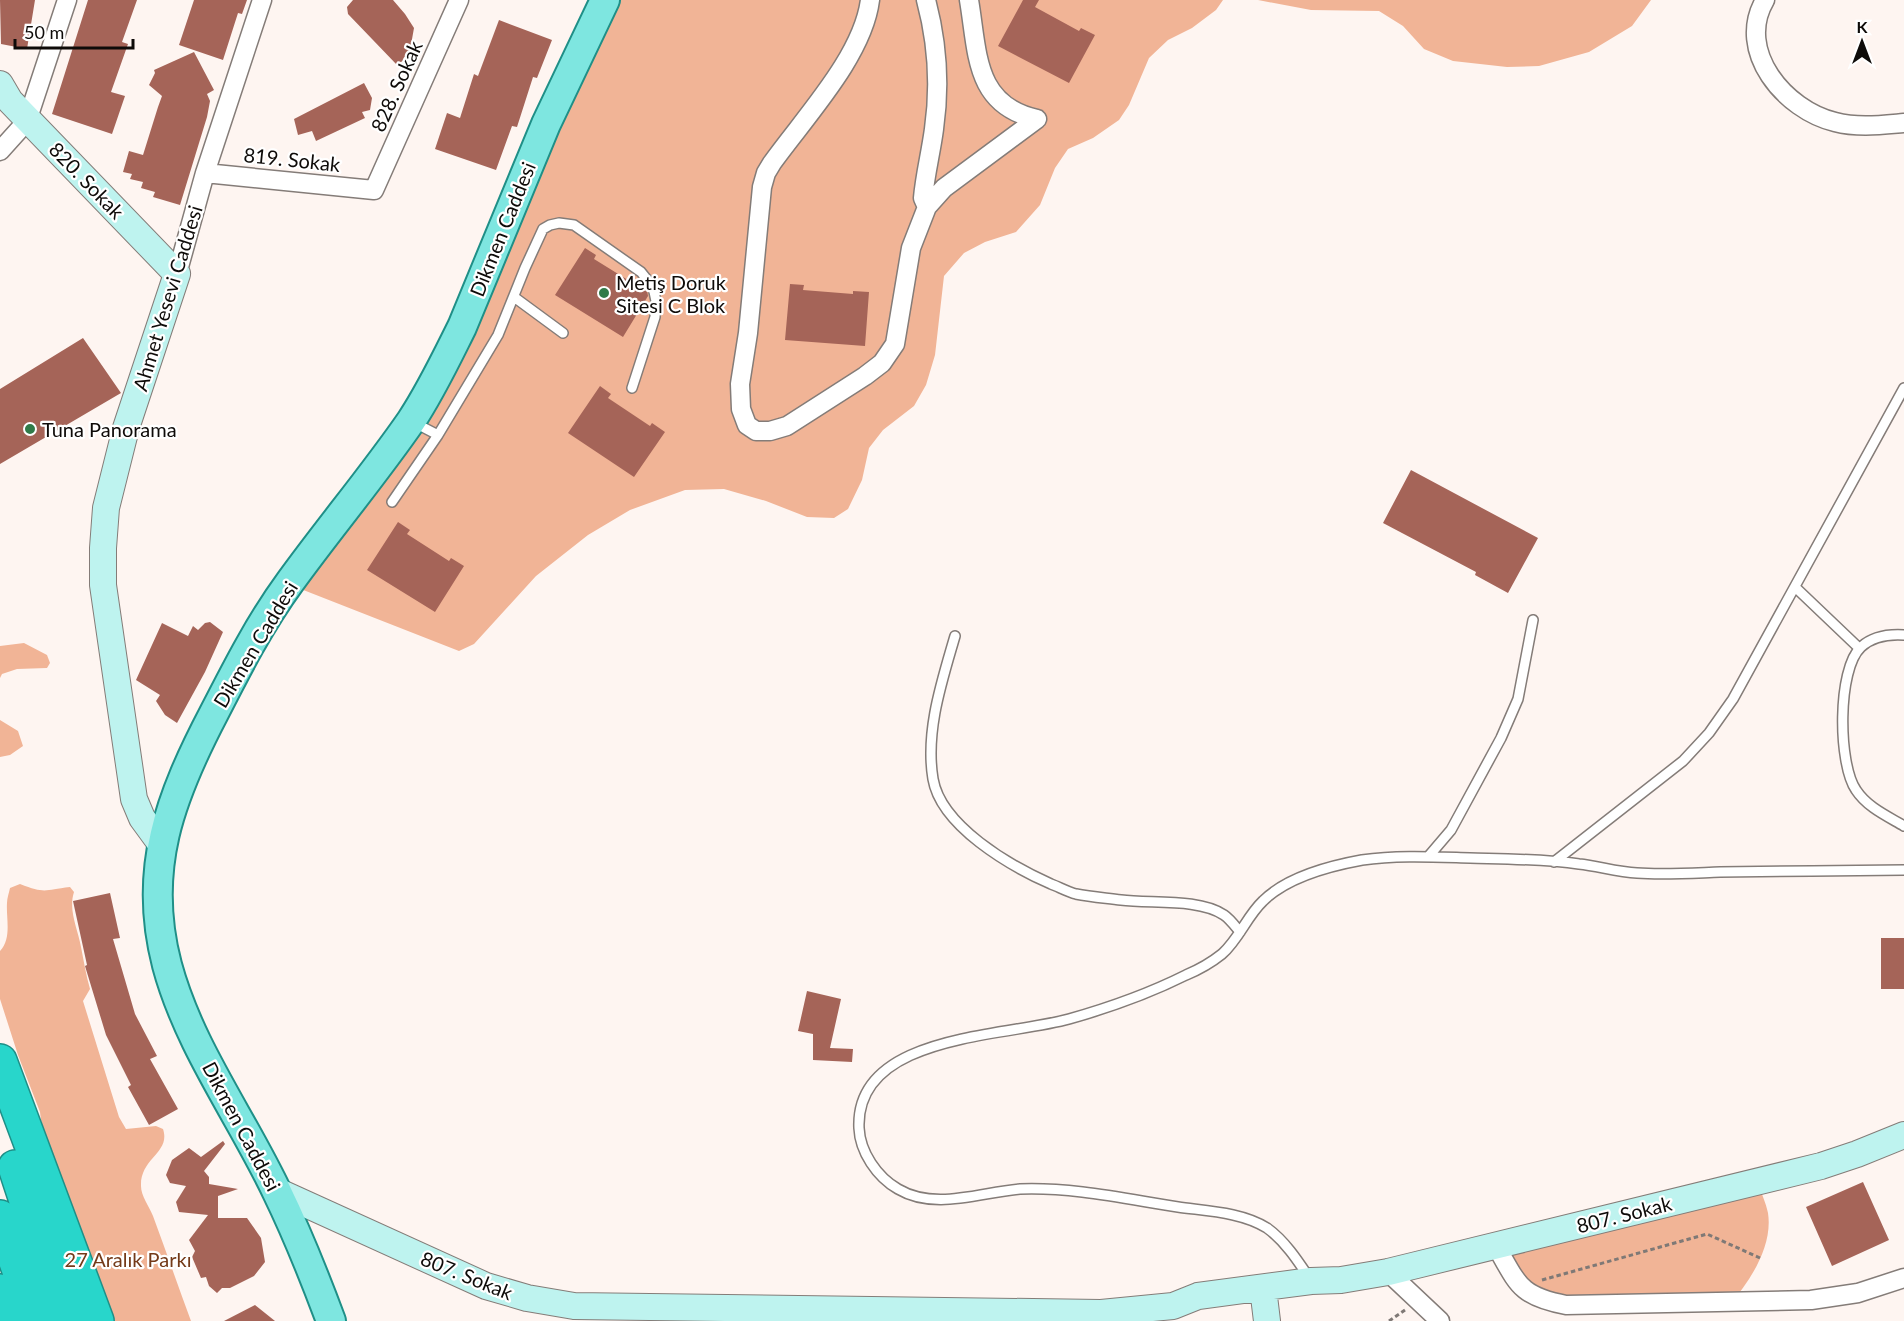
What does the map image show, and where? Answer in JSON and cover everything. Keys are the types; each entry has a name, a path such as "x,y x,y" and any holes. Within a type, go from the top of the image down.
{"highway":[{"path":"0,1061 97,1321"},
{"path":"0,1118 38,1237 69,1321"},
{"path":"0,1217 37,1321"},
{"path":"0,1291 11,1321"}],"main road":[{"name":"Dikmen Caddesi","path":"331,1321 277,1191 182,1008 167,965 160,928 156,895 161,844 177,791 193,754 255,636 288,584 424,401 462,327 546,124 605,0"},
{"name":"820. Sokak","path":"0,84 10,101 177,274"},
{"name":"Ahmet Yesevi Caddesi","path":"161,844 142,818 132,790 103,585 103,548 106,508 115,468 177,274"},
{"name":"807. Sokak","path":"1257,1305 1311,1281 1341,1280 1388,1272 1821,1166 1904,1135"},
{"name":"807. Sokak","path":"277,1191 486,1286 527,1298 565,1304 1101,1313 1173,1306 1198,1296 1257,1305 1315,1295 1341,1280"},
{"path":"1101,1313 1142,1321"}],"street":[{"path":"0,151 28,119 67,0"},
{"name":"Ahmet Yesevi Caddesi","path":"177,274 205,173 262,0"},
{"name":"828. Sokak","path":"374,190 459,0"},
{"path":"870,0 862,30 853,51 772,163 762,187 748,333 740,384 741,409 747,425 756,431 770,431 787,426 882,363 895,344 911,248 927,207 944,188 1037,119 1012,111 997,100 991,92 982,72 969,0"},
{"path":"926,0 934,41 937,78 934,128 922,198 927,207"},
{"path":"1765,0 1757,14 1756,38 1760,58 1770,77 1784,94 1811,113 1834,122 1866,126 1904,123"},
{"name":"819. Sokak","path":"205,173 374,190"},
{"path":"1496,1246 1520,1287 1547,1301 1566,1305 1811,1300 1850,1295 1904,1278"},
{"path":"1388,1272 1440,1321"}],"lane":[{"path":"392,502 438,435 498,335 543,229 559,223 574,225 641,272 653,287 656,309 632,388"},
{"path":"514,297 563,333"},
{"path":"1554,862 1683,761 1709,733 1733,699 1904,388"},
{"path":"411,421 438,435"},
{"path":"1795,586 1859,648"},
{"path":"1428,857 1451,830 1501,738 1518,699 1533,620"},
{"path":"1904,635 1892,634 1872,639 1859,648 1848,671 1843,702 1845,761 1856,790 1874,809 1904,826"},
{"path":"955,636 940,686 931,759 933,781 940,799 962,826 983,846 1026,873 1074,894 1124,901 1173,902 1206,908 1224,915 1240,932"},
{"path":"1311,1281 1292,1253 1266,1228 1240,1217 1089,1192 1024,1189 953,1199 924,1199 898,1190 877,1172 860,1143 859,1115 867,1091 884,1070 910,1054 952,1041 1015,1031 1069,1019 1132,998 1196,969 1223,953 1262,901 1286,884 1320,871 1359,861 1405,856 1554,862 1636,873 1904,870"}],"path":[{"path":"1520,1287 1707,1234 1760,1258"}],"green space":[{"path":"605,0 1223,0 1216,10 1192,28 1168,40 1149,58 1129,105 1119,120 1093,138 1068,149 1055,168 1040,205 1016,232 985,242 964,253 944,276 935,355 926,385 914,406 883,430 869,448 862,480 848,509 834,518 807,517 766,501 724,489 685,490 630,510 588,535 536,576 474,644 459,651 288,584 395,443"},
{"path":"1258,0 1651,0 1632,26 1589,52 1539,66 1507,67 1453,61 1424,49 1403,26 1379,11 1311,10"},
{"path":"24,643 47,655 50,663 47,668 17,669 2,674 0,678 0,646"},
{"path":"0,720 18,731 23,746 10,755 0,757"},
{"name":"27 Aralık Parkı","path":"20,884 40,890 70,887 74,892 73,913 90,989 83,1001 119,1117 126,1129 156,1126 163,1129 163,1144 145,1169 141,1190 153,1216 191,1321 112,1321 74,1226 40,1112 0,999 0,951 7,934 7,899 10,888"},
{"path":"1757,1182 1768,1213 1767,1237 1753,1273 1731,1303 1547,1301 1496,1246"}],"building":[{"path":"0,0 35,0 27,49 1,44"},
{"path":"88,0 137,0 122,42 128,44 111,92 125,96 112,134 52,114"},
{"path":"194,0 247,0 242,14 238,13 223,60 179,45"},
{"path":"353,0 393,0 414,28 409,56 397,65 348,14 347,7"},
{"path":"1023,0 1039,0 1035,7 1079,31 1081,28 1095,35 1069,83 998,46"},
{"path":"499,20 552,40 537,78 533,77 517,127 512,126 496,170 435,149 447,113 460,118 474,74 478,76"},
{"path":"194,52 214,90 207,94 210,101 207,117 180,205 153,197 155,192 141,188 143,182 130,179 132,174 123,172 129,151 143,155 162,96 149,85 155,73 154,70"},
{"path":"364,83 372,98 370,110 362,112 365,118 316,141 312,131 298,135 294,119"},
{"name":"Metiş Doruk Sitesi C Blok","path":"585,248 596,255 594,259 636,285 638,282 647,290 648,296 623,337 555,295"},
{"path":"790,284 804,285 803,290 853,294 853,291 869,292 865,346 785,340"},
{"name":"Tuna Panorama","path":"83,338 121,393 0,464 0,389"},
{"path":"600,386 611,394 608,398 650,426 652,423 665,432 634,477 568,433"},
{"path":"1411,470 1538,538 1508,593 1475,575 1476,572 1383,523"},
{"path":"398,522 410,530 407,534 449,561 451,558 464,566 435,612 367,570"},
{"path":"210,622 223,632 205,672 177,723 165,715 156,701 160,695 136,680 162,623 188,636 193,626 198,630 205,623"},
{"path":"110,893 120,938 113,939 135,1014 157,1056 150,1059 178,1109 149,1125 128,1087 131,1085 106,1035 85,966 87,965 73,901"},
{"path":"1881,938 1904,938 1904,989 1881,989"},
{"path":"807,991 841,999 830,1048 853,1049 852,1062 813,1060 813,1034 798,1031"},
{"path":"223,1141 225,1144 204,1171 209,1177 209,1184 238,1189 218,1196 218,1218 247,1218 261,1238 265,1262 254,1276 230,1288 222,1288 217,1293 209,1286 206,1277 201,1278 192,1257 195,1251 189,1240 208,1215 179,1212 176,1202 186,1186 170,1183 166,1175 172,1160 189,1148 201,1157"},
{"path":"1863,1182 1889,1240 1832,1266 1806,1207"},
{"path":"255,1305 275,1321 224,1321"}],"place":[{"name":"Metiş Doruk Sitesi C Blok","path":"604,293"},
{"name":"Tuna Panorama","path":"30,429"}]}
